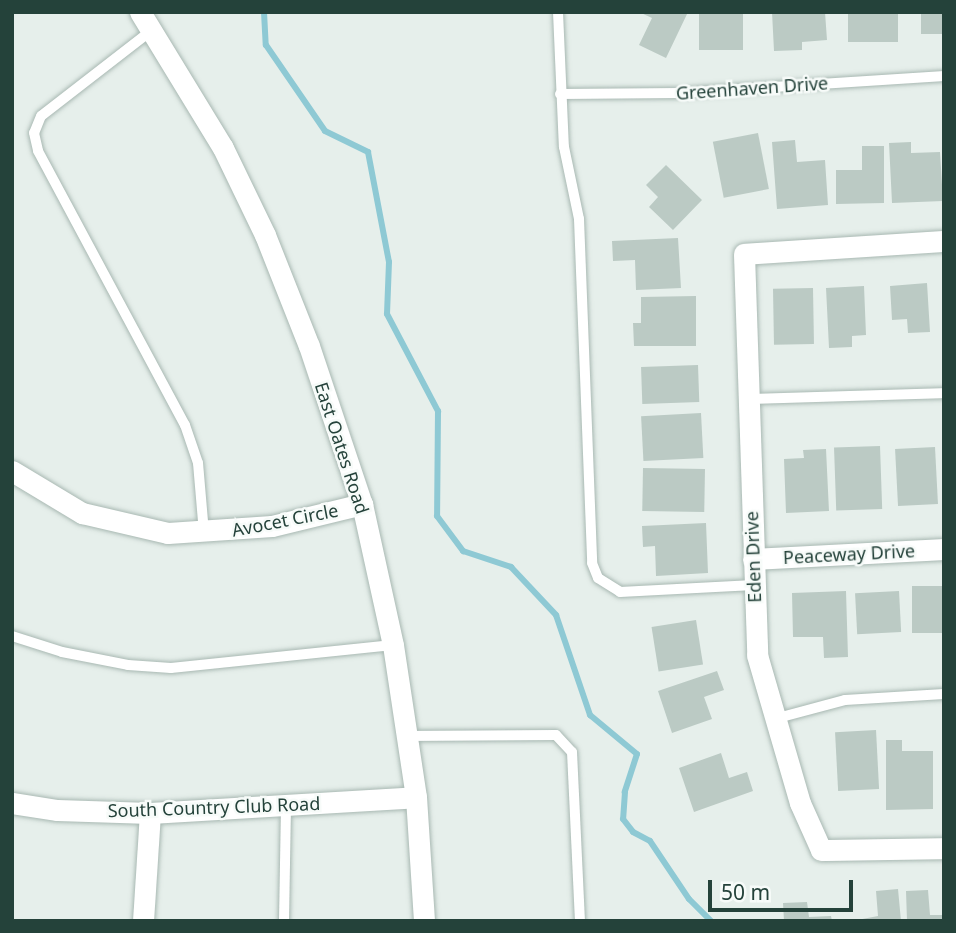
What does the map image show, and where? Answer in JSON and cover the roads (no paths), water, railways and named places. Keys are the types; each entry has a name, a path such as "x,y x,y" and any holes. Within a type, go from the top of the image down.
{"street":[{"name":"East Oates Road","path":"146,21 223,148 265,235 309,346 362,504 393,645 404,736 416,797 424,921"},
{"name":"Eden Drive","path":"944,241 744,254 757,655 800,803 821,850 944,848"},
{"name":"Avocet Circle","path":"12,471 82,513 145,530 204,533 272,526 362,504"},
{"name":"Peaceway Drive","path":"753,559 944,549"},
{"name":"South Country Club Road","path":"12,803 57,810 150,813 416,797"},
{"path":"143,921 150,813"}],"lane":[{"path":"558,12 560,94 566,163 579,219 587,519 598,578 620,592 754,585"},
{"path":"146,21 41,116 34,133 37,151 186,425 198,463 204,533"},
{"name":"Greenhaven Drive","path":"560,94 680,93 944,76"},
{"path":"747,399 944,393"},
{"path":"12,636 128,665 171,667 393,645"},
{"path":"774,719 845,700 944,694"},
{"path":"404,736 556,735 572,752 580,921"},
{"path":"284,921 286,806"}],"waterway":[{"path":"264,12 266,45 325,131 368,152 389,262 387,314 438,411 437,516 463,551 511,567 556,615 590,715 637,754 625,792 623,819 633,832 650,841 689,899 711,921"}]}
